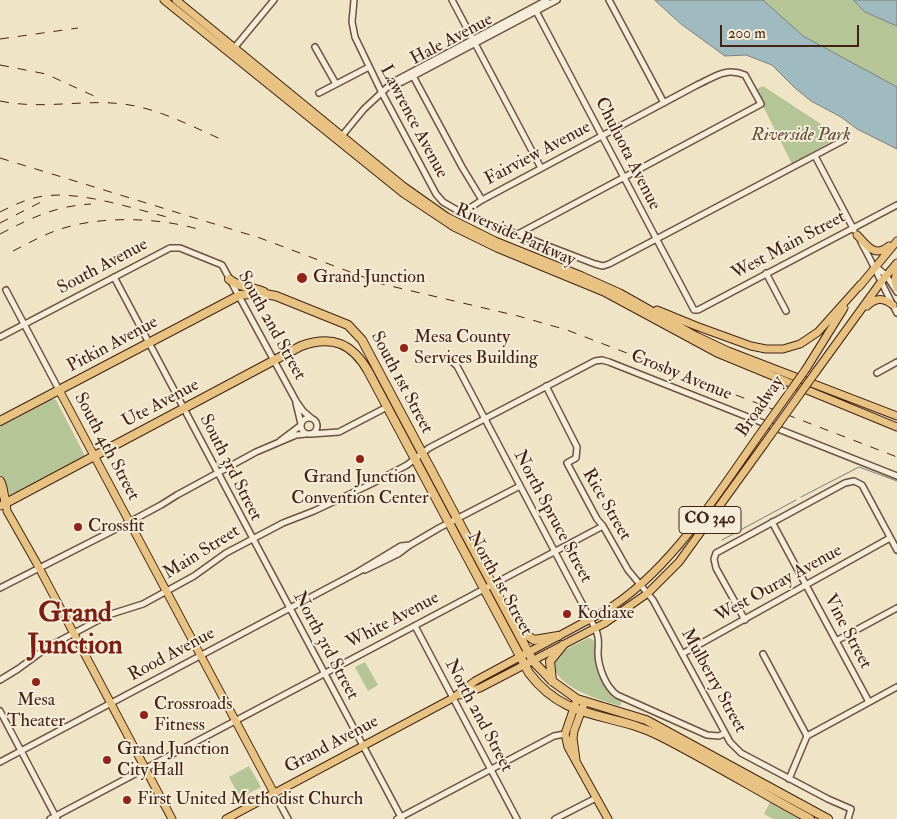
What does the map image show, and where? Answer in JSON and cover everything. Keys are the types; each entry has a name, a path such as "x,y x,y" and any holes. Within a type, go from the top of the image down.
{"highway":[{"path":"230,279 238,286 253,287 268,294"},
{"name":"South 1st Street","path":"240,295 252,293 268,294 339,321 353,330 362,340 421,454"},
{"name":"Pitkin Avenue","path":"0,421 240,295"},
{"name":"Ute Avenue","path":"2,500 94,456 311,342 330,341 340,343"},
{"name":"South 1st Street","path":"340,343 353,350 362,360 414,459"},
{"name":"North 1st Street","path":"421,454 458,519 533,661 552,681 581,700 632,715 666,730 828,819"},
{"name":"North 1st Street","path":"414,459 525,665 534,679 550,695 577,710 626,722 659,736 810,819"},
{"path":"0,481 3,486 2,500"},
{"path":"514,626 534,640 558,636"},
{"path":"552,681 550,661 563,645"}],"main road":[{"name":"Riverside Parkway","path":"164,0 412,200 467,234 597,289 717,353 897,427"},
{"name":"Riverside Parkway","path":"176,0 403,186 447,217 502,244 620,293 696,336 728,351 897,416"},
{"path":"857,235 868,246 877,251 886,248 897,240"},
{"name":"Broadway","path":"640,585 692,528 806,370 861,284 897,240"},
{"name":"Broadway","path":"648,593 679,562 851,322 897,263"},
{"path":"897,271 895,280 897,288"},
{"path":"620,293 696,326 751,346 776,350 792,347 813,336 861,284"},
{"path":"851,322 868,304 876,300 885,299 892,305"},
{"name":"South 4th Street","path":"59,390 274,793"},
{"path":"2,500 172,819"},
{"name":"Grand Avenue","path":"453,698 475,681 615,605 640,585"},
{"name":"CO 340","path":"525,665 621,613 648,593"},
{"name":"Grand Avenue","path":"226,819 453,698 480,688 525,665"},
{"path":"581,700 566,734 568,747 608,819"},
{"path":"576,760 573,738 577,710"}],"street":[{"path":"235,47 274,0"},
{"name":"Lawrence Avenue","path":"354,0 352,11 354,32 369,67 430,185 443,202 462,213 594,264 606,266 656,239"},
{"path":"452,0 541,168"},
{"name":"Hale Avenue","path":"338,141 381,91 413,76 547,0"},
{"name":"Hale Avenue","path":"386,88 392,82 557,0"},
{"path":"610,0 664,103"},
{"name":"Chuluota Avenue","path":"536,11 694,310"},
{"path":"315,47 336,84"},
{"path":"319,93 369,67"},
{"name":"Fairview Avenue","path":"462,213 541,168 728,71 745,74 761,104 623,177"},
{"path":"413,76 482,200"},
{"path":"656,239 844,140"},
{"path":"814,156 875,267 897,313"},
{"path":"518,234 623,177"},
{"name":"West Main Street","path":"694,310 698,310 897,205"},
{"name":"South Avenue","path":"0,337 172,247 185,249 222,265"},
{"name":"South 2nd Street","path":"222,265 296,401 311,418"},
{"path":"875,267 886,275 897,292"},
{"path":"766,273 786,311"},
{"name":"South 3rd Street","path":"114,277 252,539"},
{"name":"South 4th Street","path":"6,290 59,390"},
{"name":"North Spruce Street","path":"447,357 457,366 595,628"},
{"name":"Crosby Avenue","path":"546,386 595,361 602,360 897,476"},
{"path":"877,373 897,362"},
{"path":"421,454 484,418 546,386"},
{"name":"Rice Street","path":"546,386 577,447 576,458 567,463 597,519 628,570 640,585"},
{"name":"South 2nd Street","path":"296,401 300,425"},
{"path":"0,588 130,522 218,472 278,443 300,434 336,433 387,407"},
{"path":"278,443 305,419 311,418 326,433"},
{"path":"309,434 316,430 317,423"},
{"path":"300,425 302,431 309,434"},
{"name":"Main Street","path":"0,680 48,646 108,615 134,608 166,592 200,573 226,553 283,523 308,514 360,490 421,454"},
{"path":"745,620 716,568 714,559 719,551 849,481 862,485 897,550"},
{"name":"Rood Avenue","path":"0,762 358,572 401,546 410,545 520,486"},
{"name":"Vine Street","path":"772,522 869,702"},
{"name":"White Avenue","path":"50,819 57,817 603,526"},
{"name":"West Ouray Avenue","path":"682,654 890,538"},
{"name":"North 3rd Street","path":"252,539 400,818"},
{"name":"Mulberry Street","path":"640,585 648,593 733,746 741,753 789,779 851,809 848,819"},
{"path":"836,641 897,608"},
{"name":"North 2nd Street","path":"415,626 518,819"},
{"path":"595,628 599,636 598,658 602,674 615,694 706,736 719,736 725,733"},
{"path":"763,654 807,736"},
{"path":"789,779 807,736 897,687"},
{"path":"0,711 57,817"},
{"path":"400,818 554,736 566,734"},
{"path":"274,793 288,819"},
{"path":"556,819 596,798"}],"green space":[{"path":"763,0 854,0 865,12 897,26 897,87 803,36"},
{"name":"Riverside Park","path":"763,86 830,130 835,138 834,140 792,164 755,90"},
{"path":"52,399 56,400 85,456 20,491 19,494 10,495 0,475 0,426"},
{"path":"588,638 592,639 595,643 596,665 600,678 607,689 622,701 620,706 580,692 570,686 556,672 553,663 561,652"},
{"path":"365,662 378,685 368,691 355,667"},
{"path":"249,766 261,787 240,798 229,777"},
{"path":"770,802 800,819 773,819 764,814"}],"water":[{"path":"655,0 763,0 803,36 897,87 897,149 857,129 841,117 811,101 772,65 746,55 725,56 681,24"},
{"path":"854,0 897,0 897,26 865,12"}],"waterway":[{"path":"801,497 859,467 897,481"},
{"path":"722,540 796,500"}],"railway":[{"path":"0,39 78,28"},
{"path":"0,65 46,74 94,96"},
{"path":"0,101 31,105 108,103 136,106 175,119 225,141"},
{"path":"0,158 260,238 382,284 518,316 567,330 897,457"},
{"path":"0,212 32,198 58,195 106,201 167,217"},
{"path":"0,223 41,202"},
{"path":"0,234 55,210 91,204"},
{"path":"13,251 55,231 90,222 147,220 201,230"}],"place":[{"name":"Grand Junction","path":"302,278"},
{"name":"Mesa County Services Building","path":"404,348"},
{"name":"Grand Junction Convention Center","path":"360,459"},
{"name":"Crossfit","path":"78,527"},
{"name":"Kodiaxe","path":"567,614"},
{"name":"Mesa Theater","path":"36,682"},
{"name":"Crossroads Fitness","path":"144,715"},
{"name":"Grand Junction City Hall","path":"107,760"},
{"name":"First United Methodist Church","path":"127,800"}],"district":[{"name":"Grand Junction","path":"75,631"}]}
